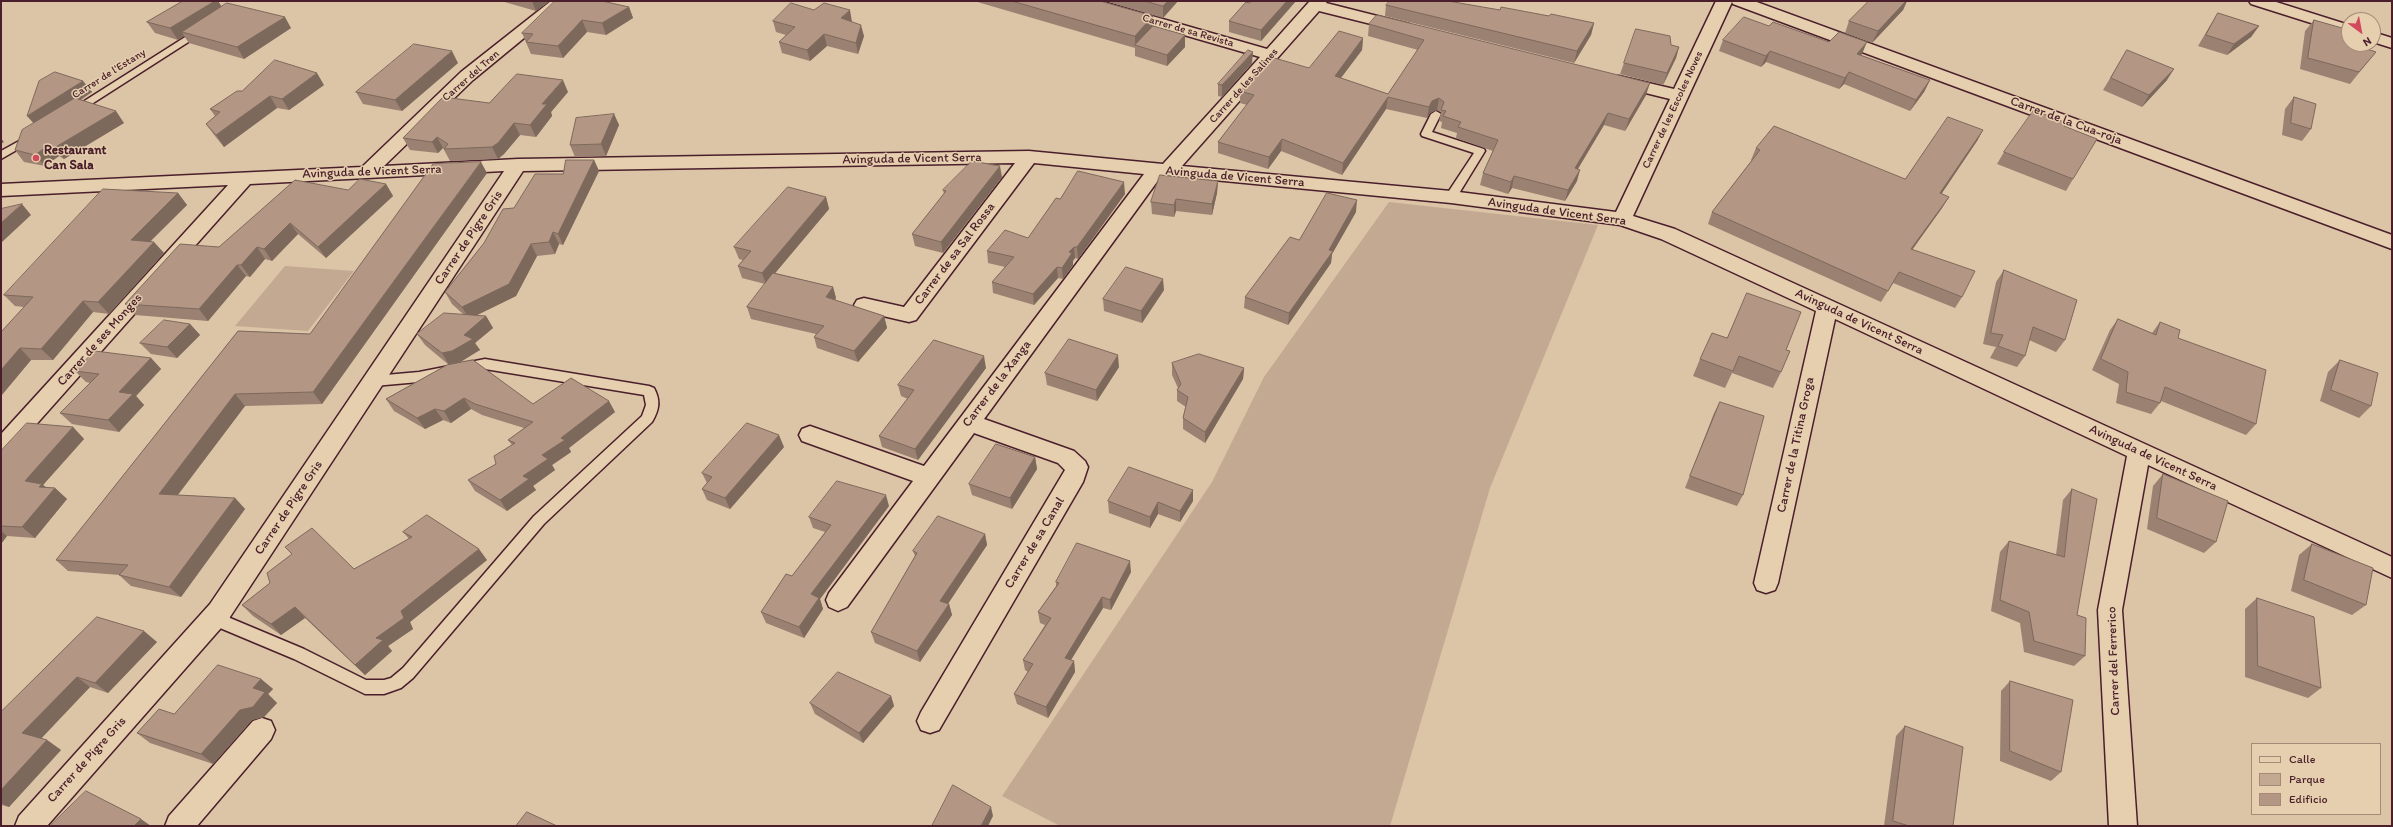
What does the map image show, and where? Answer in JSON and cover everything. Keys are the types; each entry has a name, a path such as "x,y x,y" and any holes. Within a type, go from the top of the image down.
{"street":[{"name":"Carrer del Tren","path":"367,172 467,76 561,1"},
{"name":"Carrer de sa Revista","path":"1083,1 1271,55"},
{"name":"Carrer de les Escoles Noves","path":"1622,219 1724,1"},
{"name":"Carrer de la Cua-roja","path":"1739,1 2392,242"},
{"path":"2257,1 2341,27"},
{"name":"Carrer de les Salines","path":"1163,170 1271,55 1317,3"},
{"path":"1317,3 1416,30"},
{"path":"2381,40 2392,43"},
{"path":"1602,77 1680,96"},
{"name":"Avinguda de Vicent Serra","path":"1,190 518,165 1029,157 1451,197 1622,219 1668,234 2392,568"},
{"name":"Carrer de sa Sal Rossa","path":"864,305 909,315 1029,157"},
{"name":"Carrer de Pigre Gris","path":"29,826 219,612 518,165"},
{"name":"Carrer de la Xanga","path":"838,600 968,422 1163,170"},
{"name":"Carrer de ses Monges","path":"1,449 246,177"},
{"name":"Carrer de la Titina Groga","path":"1766,583 1827,307"},
{"name":"Carrer de sa Canal","path":"930,721 1075,476 1077,467 1066,457 968,422"},
{"path":"810,435 929,477"},
{"name":"Carrer del Ferrerico","path":"2123,826 2110,610 2139,451"},
{"path":"179,826 262,730"}],"lane":[{"name":"Carrer de l'Estany","path":"61,119 211,24"},
{"path":"1436,114 1426,134 1480,151 1451,197"},
{"path":"1,156 41,131"},
{"path":"219,612 225,623 299,654 365,687 384,686 396,683 408,673 539,520 647,419 652,410 654,400 649,391 486,364 419,377 374,381"}],"green space":[{"path":"1389,202 1598,225 1490,488 1390,826 1060,826 1002,796 1212,482 1264,377"},
{"path":"285,266 354,271 308,331 235,326"}],"building":[{"path":"183,1 215,1 170,28 147,22"},
{"path":"555,1 602,1 629,7 602,23 582,20 558,46 526,42 533,34 522,33"},
{"path":"1012,1 1100,1 1153,16 1135,36"},
{"path":"1145,1 1168,1 1163,6"},
{"path":"1251,1 1287,1 1261,30 1229,21 1246,2 1249,3"},
{"path":"1390,1 1448,1 1500,10 1501,7 1549,16 1551,14 1594,23 1577,51 1386,5"},
{"path":"1869,1 1906,1 1878,31 1849,21"},
{"path":"227,3 285,17 237,47 182,32"},
{"path":"791,3 814,10 824,3 850,10 841,18 861,25 856,43 824,34 807,50 779,42 795,27 773,21"},
{"path":"2218,13 2259,26 2234,44 2206,35"},
{"path":"1377,15 1650,83 1629,119 1608,113 1575,168 1580,170 1568,190 1514,176 1511,182 1483,173 1498,140 1458,127 1461,122 1443,116 1446,111 1441,110 1444,102 1439,98 1432,101 1429,107 1388,97 1343,163 1282,139 1269,157 1218,142 1254,95 1240,91 1271,57 1309,68 1339,31 1363,38 1335,76 1388,94 1424,40 1369,24"},
{"path":"1744,17 1769,26 1773,22 1829,42 1839,32 1867,42 1857,54 1930,80 1916,100 1849,72 1845,78 1770,51 1766,56 1723,40"},
{"path":"2314,20 2341,28 2341,52 2376,52 2359,72 2308,58"},
{"path":"1153,26 1185,35 1167,55 1135,45"},
{"path":"1636,29 1670,36 1671,45 1679,47 1667,73 1624,63"},
{"path":"414,44 452,51 395,100 356,92"},
{"path":"1248,50 1253,52 1222,85 1218,84"},
{"path":"2127,50 2174,69 2149,95 2111,78"},
{"path":"275,60 317,73 282,99 270,96 216,135 206,124 220,112 210,109 237,91 242,91"},
{"path":"55,72 83,81 27,116 39,81"},
{"path":"517,74 563,80 542,104 547,104 530,125 514,123 498,143 492,147 444,149 448,144 437,137 432,142 403,138 443,97 489,103"},
{"path":"2294,97 2316,104 2311,129 2291,123"},
{"path":"75,98 116,111 54,148 49,145 35,155 15,150 22,130"},
{"path":"2034,110 2066,123 2064,126 2097,139 2073,179 2004,152"},
{"path":"614,114 601,144 570,145 576,118"},
{"path":"1948,117 1983,130 1940,193 1949,197 1911,249 1975,271 1962,297 1899,272 1888,291 1712,212 1760,150 1756,148 1774,126 1905,179"},
{"path":"566,160 594,160 558,234 553,232 549,242 531,244 509,284 462,307 445,292 484,243 503,209 514,208 535,174 563,174"},
{"path":"972,161 1000,166 941,242 912,234 946,191 943,190"},
{"path":"481,162 313,392 235,394 159,494 235,498 169,587 119,575 128,565 56,560 238,331 310,334 433,164"},
{"path":"1078,171 1124,182 1077,247 1074,247 1069,252 1072,253 1062,268 1057,267 1033,294 992,282 1014,257 987,251 1005,230 1028,238 1056,198 1060,199"},
{"path":"1160,175 1218,181 1212,204 1176,199 1174,205 1151,202"},
{"path":"360,179 386,184 318,247 290,223 264,249 257,247 241,265 237,265 199,309 125,304 180,244 219,247 295,180 348,190"},
{"path":"788,187 826,197 762,273 738,266 751,251 734,247"},
{"path":"103,189 178,193 131,240 154,242 98,302 83,301 41,349 20,348 1,370 1,332 33,297 4,295"},
{"path":"1327,193 1357,200 1329,250 1333,251 1289,313 1245,297 1290,237 1299,240"},
{"path":"22,204 1,223 1,209"},
{"path":"1126,267 1163,279 1141,311 1103,299"},
{"path":"2004,270 2077,300 2065,340 2033,327 2025,356 1998,346 2003,335 1991,333"},
{"path":"773,273 833,287 826,297 884,316 854,351 814,337 824,326 747,307"},
{"path":"1747,293 1801,312 1786,350 1790,351 1781,372 1739,356 1733,371 1700,359 1712,333 1727,338"},
{"path":"444,313 486,316 464,335 473,339 452,351 442,353 417,334"},
{"path":"2118,319 2156,335 2160,322 2180,330 2178,338 2266,370 2256,424 2165,387 2160,403 2126,392 2128,372 2101,359"},
{"path":"164,320 190,324 167,347 140,343"},
{"path":"1069,339 1118,355 1096,390 1045,373"},
{"path":"934,340 984,356 915,449 879,436 914,390 898,385"},
{"path":"95,351 151,358 119,392 133,394 108,420 60,413 99,374 75,371"},
{"path":"1199,354 1244,368 1205,432 1183,418 1188,397 1177,390 1181,384 1172,363"},
{"path":"473,360 533,404 571,378 609,401 561,438 565,440 542,455 548,459 523,476 529,479 500,500 468,480 496,464 494,456 515,443 508,440 533,422 475,404 464,398 444,411 435,409 417,418 386,399 447,365"},
{"path":"2340,360 2378,373 2371,406 2331,390"},
{"path":"1720,402 1764,416 1743,495 1690,476"},
{"path":"27,423 73,427 25,481 42,484 39,487 55,488 22,527 1,526 1,451"},
{"path":"747,423 779,435 725,498 702,489 712,477 702,473"},
{"path":"996,444 1035,457 1010,498 969,484"},
{"path":"1129,467 1193,490 1180,511 1158,502 1150,517 1108,501"},
{"path":"2163,474 2228,501 2216,542 2157,518"},
{"path":"837,481 886,495 811,594 819,598 799,627 761,612 786,574 792,576 831,525 809,517"},
{"path":"2072,489 2097,499 2077,615 2086,618 2085,656 2034,641 2029,612 2000,600 2009,541 2064,557"},
{"path":"427,515 479,549 401,611 404,618 376,638 383,640 355,665 295,607 271,624 242,605 270,583 267,573 292,554 285,547 312,528 354,569 412,537 403,532"},
{"path":"938,516 985,534 940,601 949,604 917,651 871,632 917,553 913,551"},
{"path":"1077,543 1130,561 1110,600 1102,597 1065,658 1074,661 1046,707 1014,694 1033,664 1023,660 1051,618 1038,612 1059,583 1056,582"},
{"path":"2312,544 2373,568 2366,605 2304,580"},
{"path":"2257,598 2314,617 2321,688 2258,666"},
{"path":"97,617 144,631 95,683 77,677 22,733 47,740 1,790 1,712"},
{"path":"218,665 261,679 253,688 265,692 253,707 240,710 201,754 137,733 159,709 174,714"},
{"path":"838,672 891,696 859,733 810,703"},
{"path":"2010,681 2073,700 2061,772 2010,751"},
{"path":"1905,726 1963,747 1953,826 1909,826 1893,821"},
{"path":"953,785 991,807 981,826 932,826"},
{"path":"86,791 141,819 134,826 50,826"},
{"path":"527,812 557,826 516,826"}],"place":[{"name":"Restaurant Can Sala","path":"36,158"}]}
